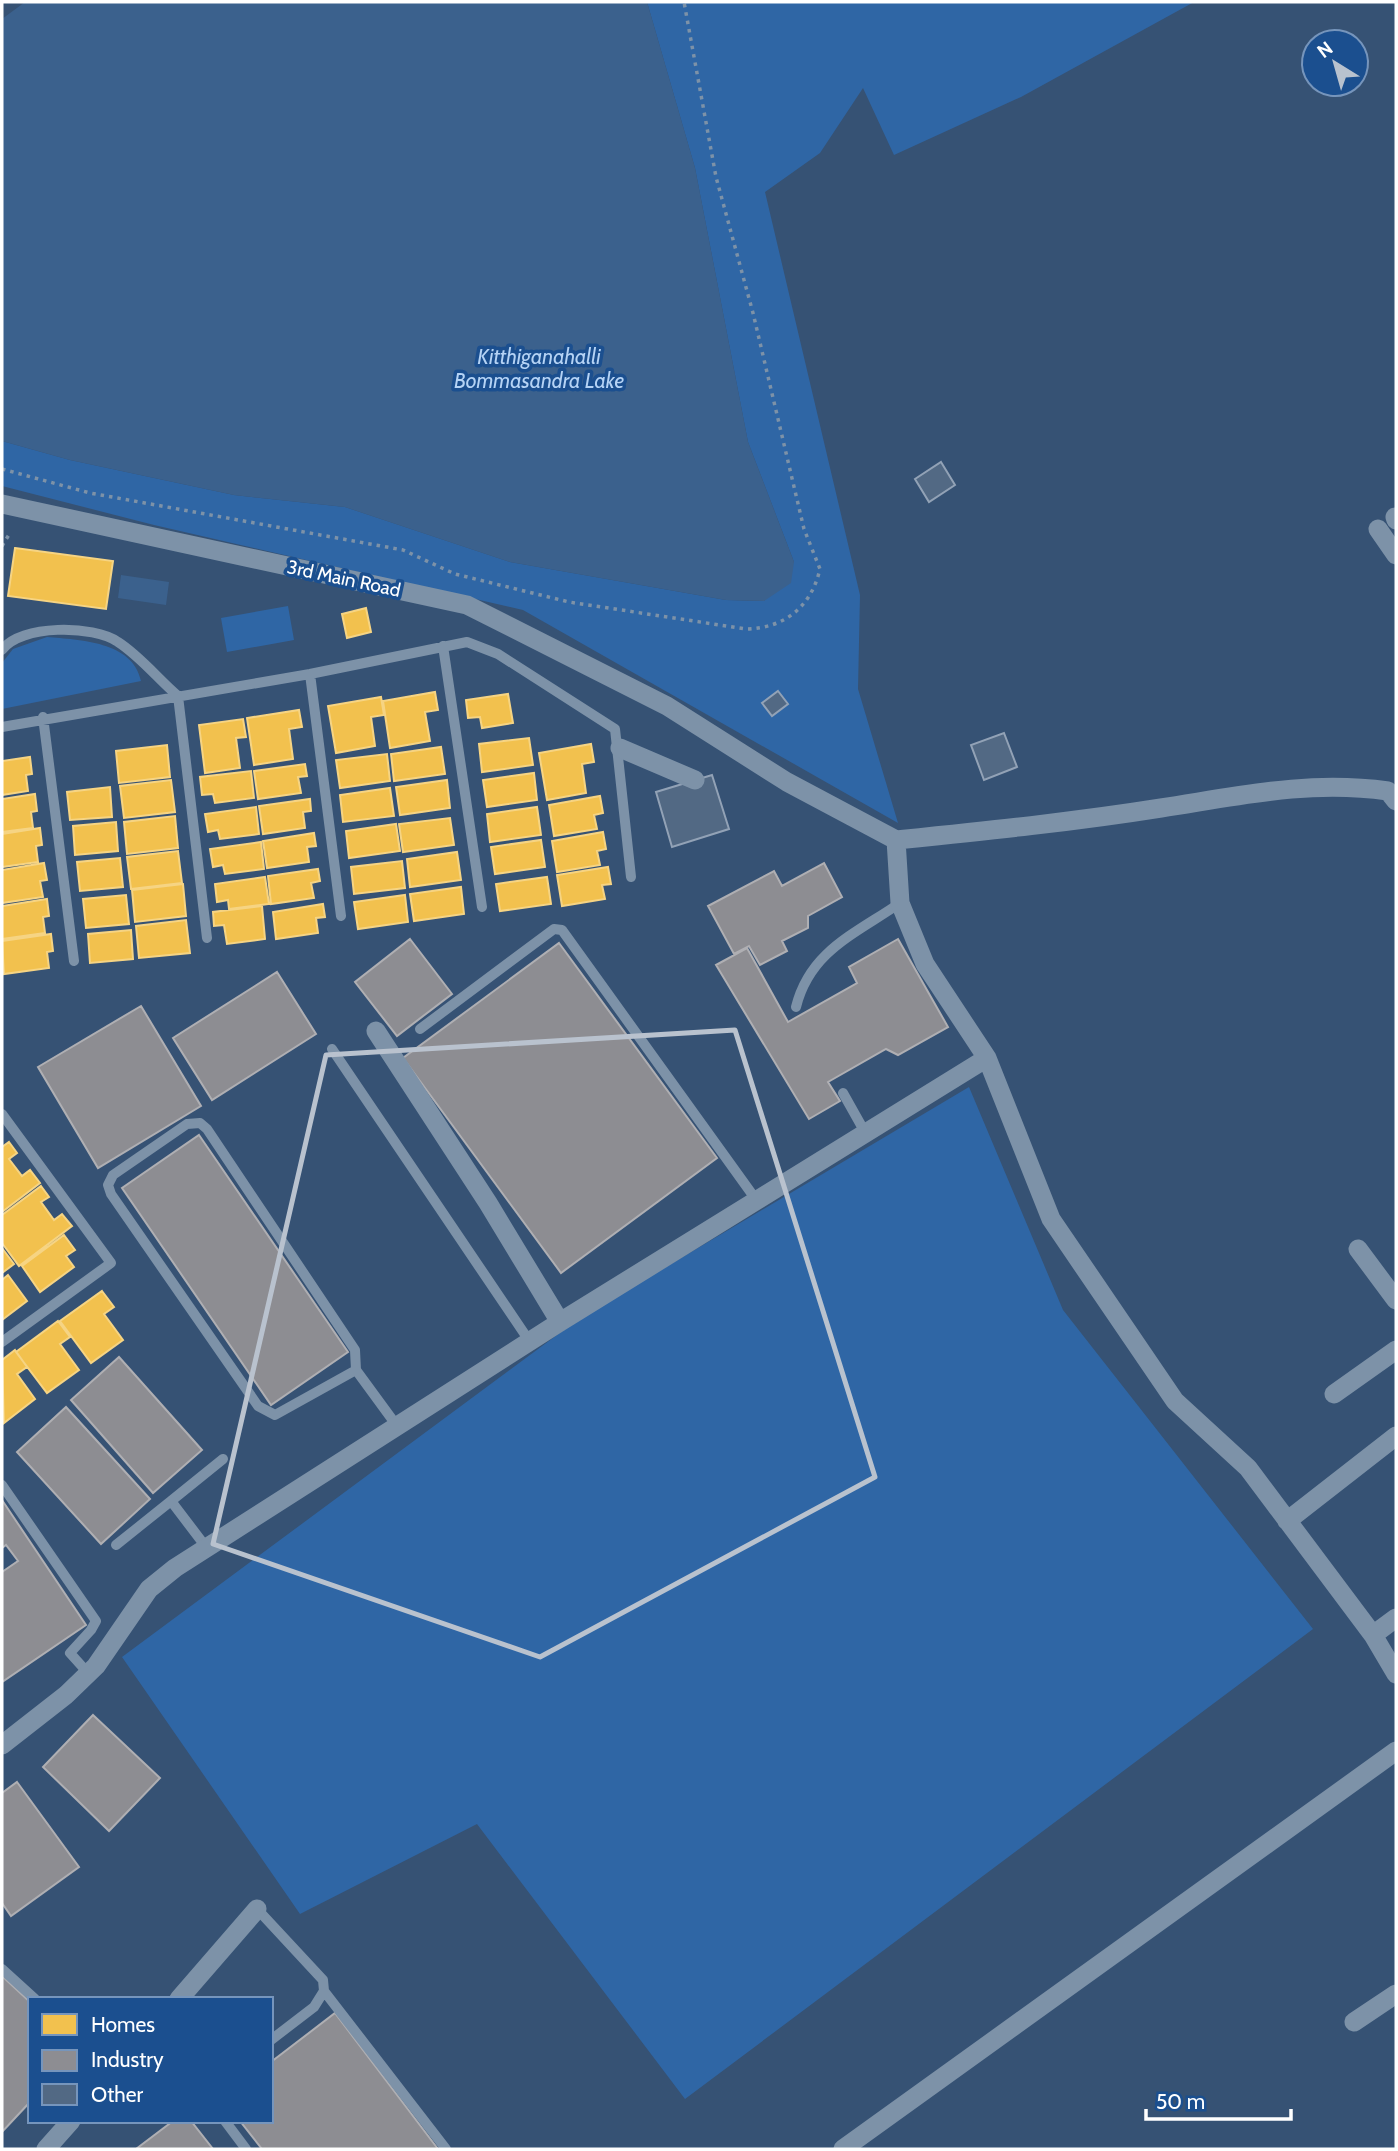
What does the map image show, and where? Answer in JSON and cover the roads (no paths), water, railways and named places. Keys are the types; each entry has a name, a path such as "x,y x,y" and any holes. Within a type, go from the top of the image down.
{"street":[{"name":"3rd Main Road","path":"2,503 467,605 667,706 787,782 896,840"},
{"path":"1378,529 1396,555"},
{"path":"620,748 695,780"},
{"path":"1394,789 1344,785 1266,790 1160,809 896,840 900,903 925,964 987,1058 1051,1219 1175,1401 1248,1468 1373,1635 1396,1674"},
{"path":"376,1031 488,1203 560,1322"},
{"path":"2,1745 66,1695 88,1673 149,1589 206,1547 560,1322 987,1058"},
{"path":"1358,1249 1396,1300"},
{"path":"1334,1394 1396,1350"},
{"path":"1287,1521 1396,1436"},
{"path":"1373,1635 1396,1618"},
{"path":"843,2149 1396,1751"},
{"path":"181,1997 257,1909"},
{"path":"1354,2022 1396,1994"},
{"path":"47,2149 69,2123"}],"lane":[{"path":"2,650 6,644 31,632 78,630 117,641 178,696 208,938"},
{"path":"2,727 43,717 310,674 467,642 498,654 615,729 620,748 631,877"},
{"path":"443,646 482,907"},
{"path":"310,674 341,916"},
{"path":"43,717 74,961"},
{"path":"796,1007 808,972 832,949 900,903"},
{"path":"420,1029 554,929 562,930 758,1202"},
{"path":"332,1049 530,1342"},
{"path":"843,1093 866,1133"},
{"path":"2,1114 111,1263 2,1342"},
{"path":"356,1370 275,1415 258,1406 111,1195 108,1185 113,1175 187,1124 200,1123 208,1129 355,1350 356,1370 397,1426"},
{"path":"116,1545 223,1459"},
{"path":"2,1485 96,1621 92,1630 70,1653 88,1673"},
{"path":"171,1501 206,1547"},
{"path":"257,1909 323,1980 324,1991 446,2149"},
{"path":"2,1969 33,1997"},
{"path":"273,2038 314,2007 324,1991"},
{"path":"226,2123 246,2149"}],"water":[{"name":"Kitthiganahalli Bommasandra Lake","path":"25,2 647,2 695,168 748,442 794,562 791,583 764,601 726,600 510,562 345,507 234,495 70,460 2,441 2,19"},
{"path":"121,575 169,582 166,605 118,598"}]}
